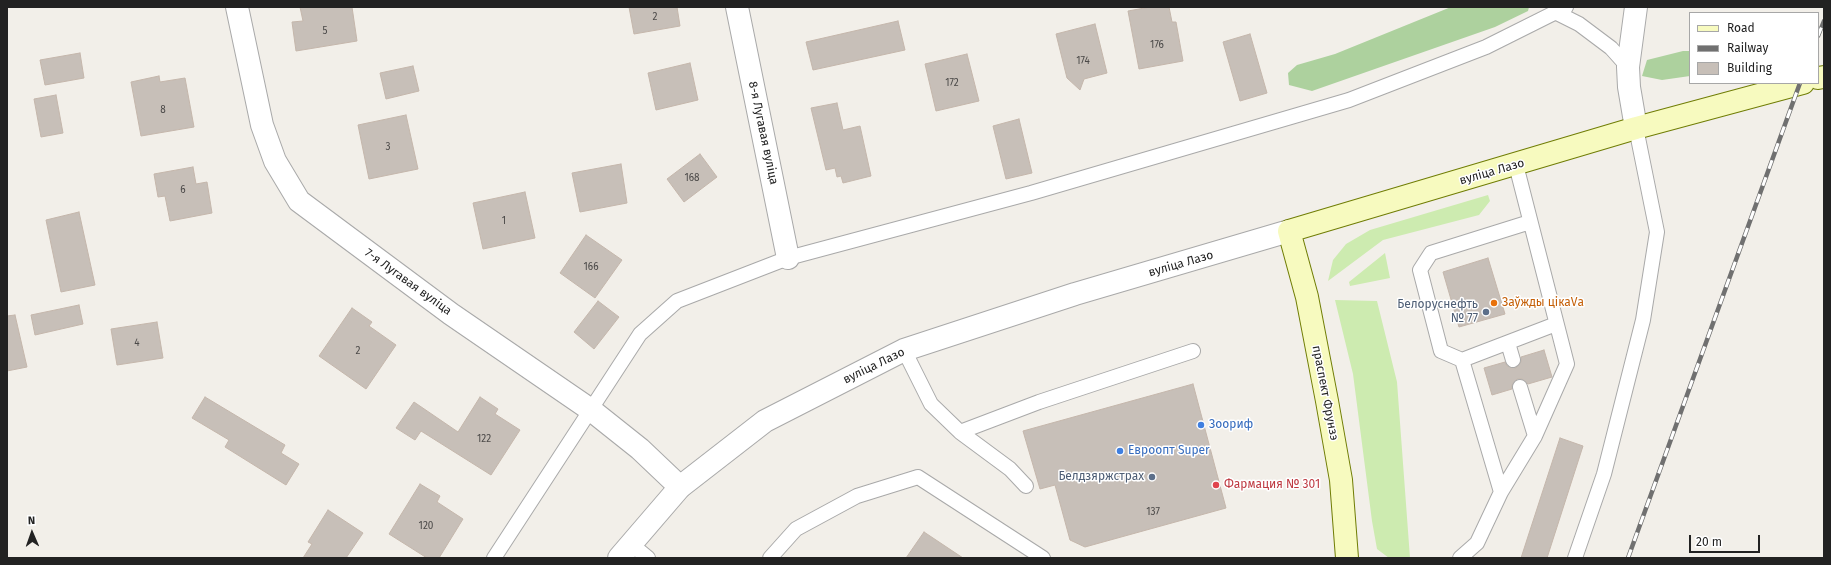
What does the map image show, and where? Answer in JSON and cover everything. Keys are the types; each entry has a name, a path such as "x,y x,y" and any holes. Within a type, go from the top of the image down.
{"main road":[{"name":"вуліца Лазо","path":"1289,231 1516,165 1636,128 1800,84"},
{"name":"праспект Фрунзэ","path":"1289,231 1307,297 1327,401 1341,480 1347,558"}],"street":[{"name":"7-я Лугавая вуліца","path":"237,7 262,125 275,161 299,201 451,314 591,410 640,449 680,487"},
{"name":"8-я Лугавая вуліца","path":"737,7 788,258"},
{"path":"1636,7 1628,67 1629,87 1636,128"},
{"name":"вуліца Лазо","path":"625,551 680,487 765,421 904,350 1076,294 1289,231"}],"lane":[{"path":"494,558 640,334 677,301 788,258 1031,193 1349,100 1486,47 1561,10 1612,48 1628,67"},
{"path":"1575,558 1604,474 1643,320 1657,232 1636,128"},
{"path":"1460,558 1477,544 1501,492 1535,436 1567,364 1516,165"},
{"path":"1530,222 1431,253 1420,270 1441,351 1462,360 1556,324"},
{"path":"1508,343 1513,360"},
{"path":"904,350 931,404 960,432 1010,469 1026,486"},
{"path":"960,432 1038,402 1193,351"},
{"path":"1462,360 1501,492"},
{"path":"1520,387 1535,436"},
{"path":"770,558 796,529 857,496 918,477 1043,558"},
{"path":"625,551 648,558"}],"green space":[{"path":"1451,7 1529,7 1528,11 1495,27 1312,91 1289,85 1288,73 1297,65 1335,54"},
{"path":"1683,51 1689,51 1689,76 1662,80 1642,76 1647,60"},
{"path":"1488,195 1490,201 1479,215 1383,240 1328,281 1333,260 1346,244 1370,230"},
{"path":"1385,253 1390,278 1350,286 1349,282"},
{"path":"1335,300 1377,301 1397,382 1410,558 1389,558 1377,549 1353,374"}],"building":[{"path":"300,7 352,7 357,41 296,51 292,22 303,21"},
{"path":"629,7 677,7 680,26 634,34"},
{"path":"1150,7 1169,7 1172,22 1176,22 1183,61 1139,69 1128,11"},
{"path":"898,21 905,50 813,70 806,42"},
{"path":"1095,24 1107,73 1084,79 1080,90 1067,78 1056,34"},
{"path":"1250,34 1267,93 1240,101 1223,42"},
{"path":"80,53 84,78 45,85 40,60"},
{"path":"967,54 979,101 936,111 925,64"},
{"path":"690,63 698,100 656,110 648,73"},
{"path":"413,66 419,91 386,99 380,73"},
{"path":"159,76 160,82 185,78 194,127 141,136 131,82"},
{"path":"56,95 63,133 41,137 34,99"},
{"path":"837,103 843,130 860,126 871,176 843,183 841,176 837,177 835,168 826,170 811,108"},
{"path":"406,115 418,169 369,179 358,125"},
{"path":"1019,119 1032,173 1006,179 993,126"},
{"path":"700,154 717,177 684,202 667,179"},
{"path":"621,164 627,203 580,212 572,173"},
{"path":"193,167 196,184 207,182 212,213 170,221 165,196 158,197 154,174"},
{"path":"525,192 535,238 483,249 473,203"},
{"path":"79,212 95,285 61,292 46,220"},
{"path":"586,235 622,260 595,298 560,273"},
{"path":"1488,258 1505,314 1459,327 1443,272"},
{"path":"598,301 619,317 594,349 574,332"},
{"path":"79,305 83,324 35,335 31,315"},
{"path":"352,308 372,322 369,326 396,345 366,389 319,356"},
{"path":"15,315 27,367 7,371 7,316"},
{"path":"157,322 163,358 117,365 111,329"},
{"path":"1544,350 1552,377 1528,384 1522,379 1517,379 1512,385 1512,389 1492,395 1484,368 1505,362 1507,366 1516,368 1521,362 1521,357"},
{"name":"Евроопт Super","path":"1193,384 1226,508 1085,547 1070,540 1055,485 1040,489 1023,431"},
{"path":"205,397 285,445 281,453 299,464 286,485 225,447 229,440 192,418"},
{"path":"480,397 498,409 495,414 520,430 491,475 421,431 415,440 396,428 414,402 458,432"},
{"path":"1560,438 1583,446 1547,558 1521,558"},
{"path":"420,484 440,496 437,502 463,519 439,558 427,558 389,534"},
{"path":"328,510 363,533 346,558 303,558 312,544 308,542"},
{"path":"924,532 963,558 906,558"}],"railway":[{"path":"1819,34 1824,21"},
{"path":"1628,558 1800,84"}],"place":[{"name":"Заўжды цікаVа","path":"1494,303"},
{"name":"Белоруснефть № 77","path":"1486,312"},
{"name":"Зоориф","path":"1201,425"},
{"name":"Евроопт Super","path":"1120,451"},
{"name":"Белдзяржстрах","path":"1152,477"},
{"name":"Фармация № 301","path":"1216,485"}]}
